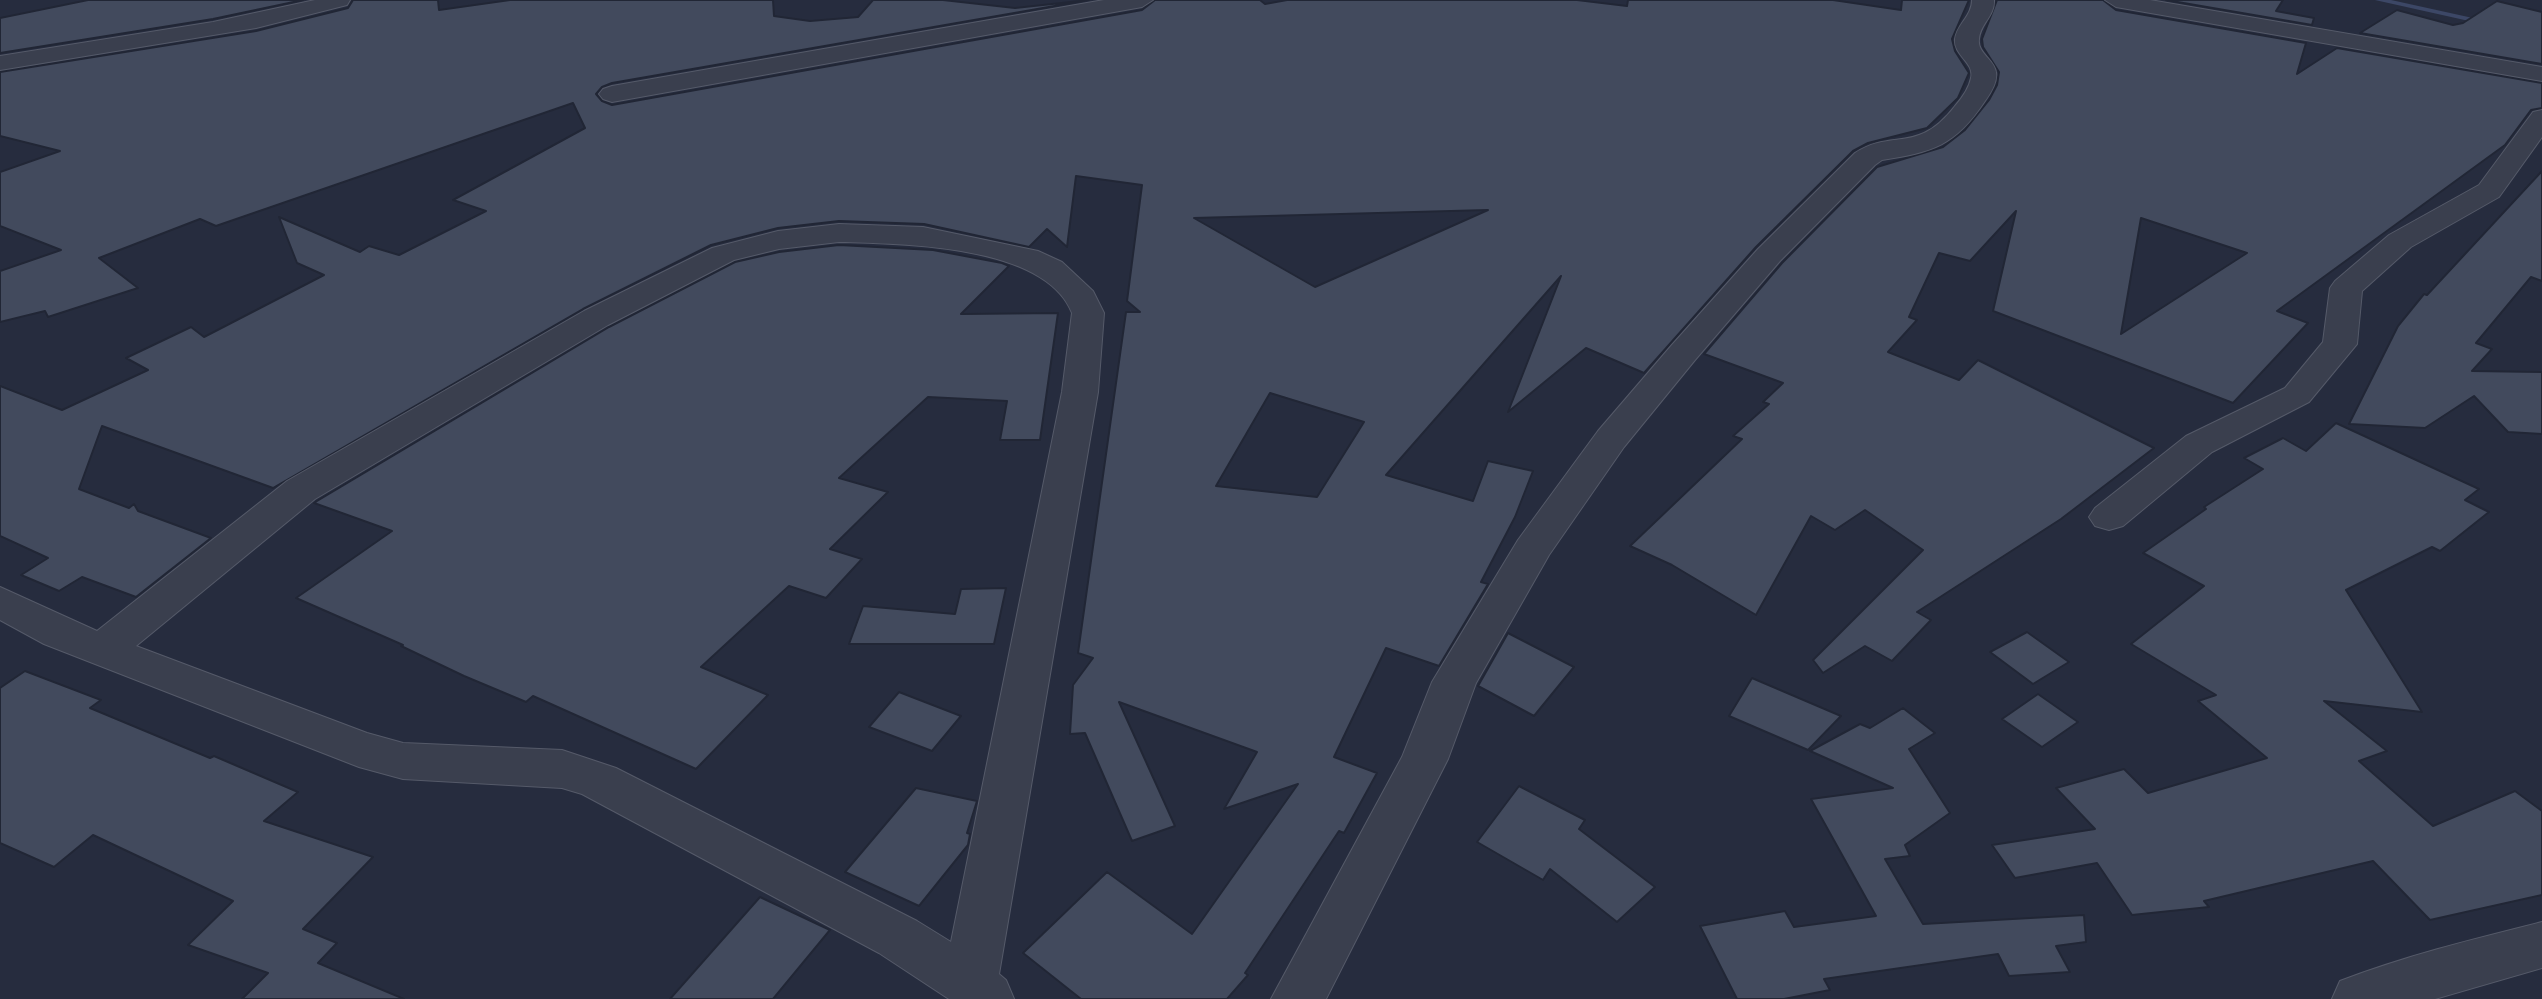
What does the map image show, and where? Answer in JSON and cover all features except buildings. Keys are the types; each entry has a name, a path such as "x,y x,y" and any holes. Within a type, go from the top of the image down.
{"street":[{"path":"0,63 72,48 231,25 339,0"},
{"path":"612,94 1143,0"},
{"path":"1298,999 1425,759 1454,682 1532,549 1611,439 1778,245 1865,159 1874,153 1941,137 1972,102 1984,71 1967,47 1967,37 1984,11 1983,0"},
{"path":"2116,0 2223,21 2542,74"},
{"path":"2109,517 2199,444 2297,395 2340,344 2346,288 2400,241 2488,191 2542,118"},
{"path":"0,602 59,633 102,650 359,750 403,761 562,769 599,781 898,937 980,991 1016,724 1080,392 1088,313 1082,298 1051,269 1027,258 923,236 839,233 778,240 723,254 596,318 301,490 102,650"},
{"path":"2359,999 2465,965 2542,945"}],"waterway":[{"path":"2379,0 2487,22"}]}
